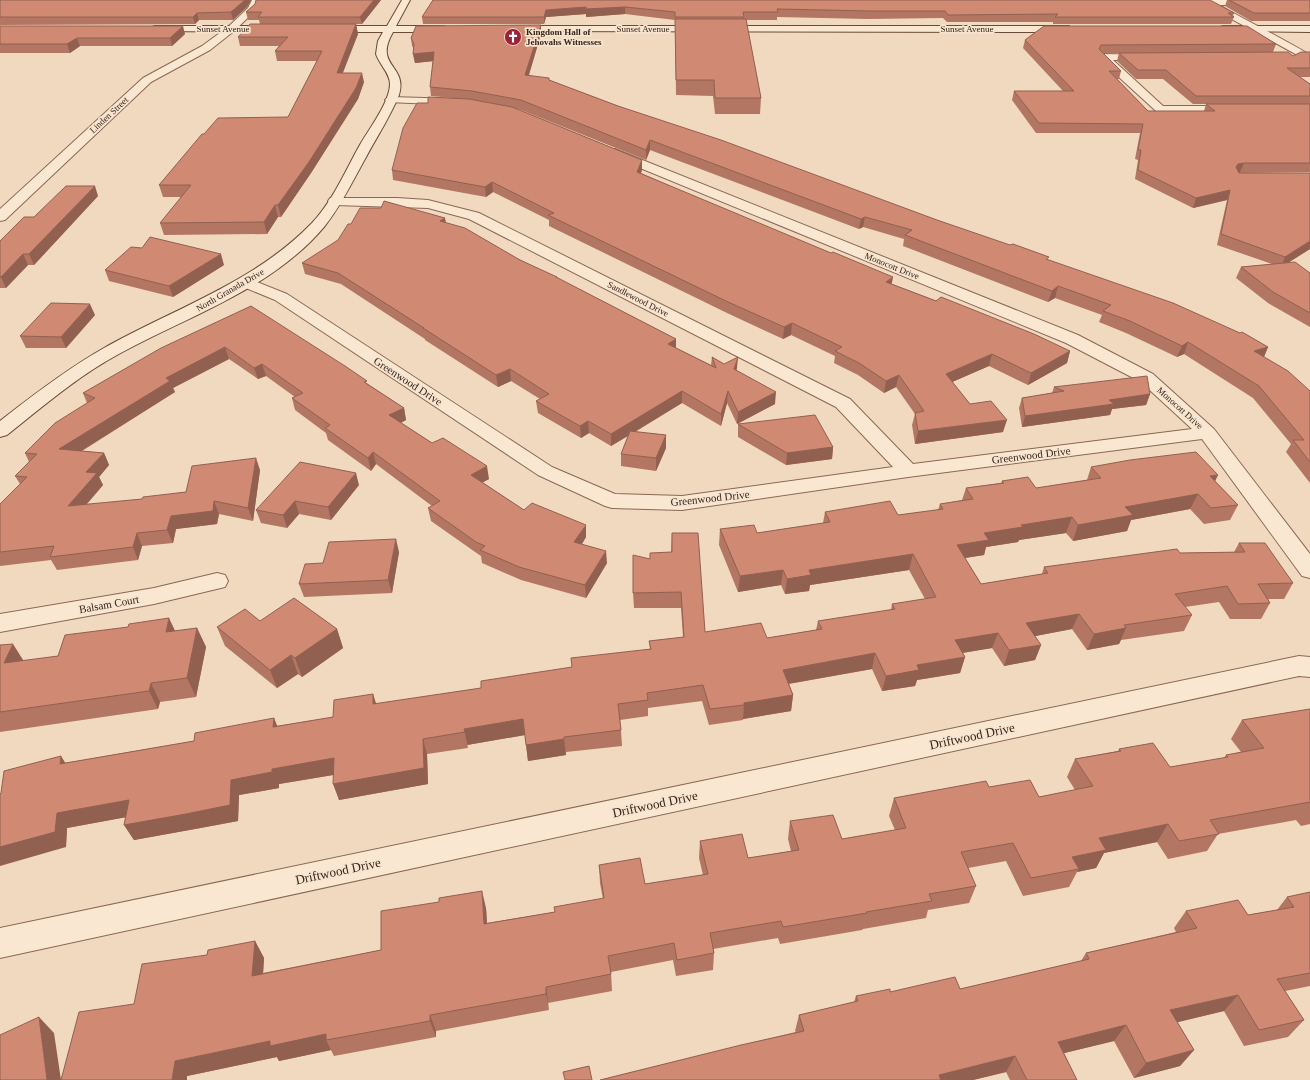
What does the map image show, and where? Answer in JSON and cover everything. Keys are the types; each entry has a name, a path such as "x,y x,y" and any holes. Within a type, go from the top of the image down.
{"street":[{"name":"Linden Street","path":"0,217 147,80 206,48 231,29 252,9 256,0"},
{"name":"North Granada Drive","path":"0,431 60,383 111,352 247,283 294,248 319,224 336,201 391,100 396,88 396,79 384,62 381,54 383,44 406,0"},
{"path":"1206,1 1309,58"},
{"path":"1176,2 1310,2"},
{"name":"Sunset Avenue","path":"143,29 282,29"},
{"path":"318,29 453,29"},
{"name":"Sunset Avenue","path":"500,29 1075,29"},
{"path":"1215,29 1310,29"},
{"path":"1157,57 1102,57 1160,109 1247,109"},
{"path":"1287,57 1309,58"},
{"path":"391,100 470,103"},
{"name":"Monocott Drive","path":"599,146 1072,339 1147,378 1207,433 1310,570"},
{"name":"Sandlewood Drive","path":"336,201 428,204 474,216 843,403 908,471"},
{"name":"Greenwood Drive","path":"247,283 281,297 545,471 612,501 682,503 908,471 1207,433"},
{"name":"Balsam Court","path":"0,623 154,596 217,581"},
{"name":"Driftwood Drive","path":"0,943 1299,666 1310,667"}],"building":[{"path":"0,0 245,0 231,12 197,13 193,17 0,17"},
{"path":"256,0 374,0 360,17 258,17 262,12 246,12 255,4"},
{"path":"433,0 1210,0 1234,13 1228,13 1234,17 1055,17 1058,14 948,15 945,11 777,9 778,12 743,12 744,17 675,17 675,12 625,7 586,9 586,7 546,10 544,17 422,17"},
{"path":"1229,0 1310,0 1310,13 1254,13"},
{"path":"675,19 746,19 761,98 715,98 714,80 676,80"},
{"path":"250,24 356,24 337,73 362,73 356,88 309,162 278,205 275,205 264,222 160,223 191,185 159,185 202,134 204,134 218,118 288,117 322,51 275,51 288,37 238,37"},
{"path":"541,25 525,75 549,78 549,80 618,106 721,140 937,220 1010,245 1013,244 1049,257 1046,259 1173,303 1240,333 1242,332 1268,347 1254,351 1288,371 1310,391 1310,462 1293,440 1304,440 1259,386 1188,342 1182,346 1130,321 1103,311 1111,305 1058,286 1052,291 905,235 912,230 865,217 861,219 650,140 646,150 521,100 472,91 430,87 434,52 413,54 414,44 411,38 416,26"},
{"path":"0,26 183,26 170,38 77,38 67,44 0,44"},
{"path":"1044,26 1247,26 1276,44 1101,45 1099,49 1121,71 1109,71 1148,111 1215,111 1206,104 1310,104 1310,163 1244,163 1238,164 1236,167 1239,173 1310,173 1310,241 1285,257 1221,234 1230,190 1196,198 1138,170 1141,150 1138,150 1143,124 1039,123 1014,91 1074,91 1025,40"},
{"path":"1288,52 1293,56 1301,52 1310,52 1310,68 1287,68 1310,84 1310,96 1196,96 1166,70 1138,70 1119,53"},
{"path":"428,97 469,99 512,107 642,160 637,172 831,253 833,252 893,277 886,282 936,301 941,297 1034,334 1070,351 1031,373 992,354 946,374 970,404 991,401 1007,420 918,431 915,413 924,411 899,375 886,381 859,363 835,351 842,347 792,323 784,327 728,302 548,215 554,213 492,182 485,187 392,170 403,128 417,103 428,103"},
{"path":"66,186 95,186 29,254 23,254 0,277 0,241 24,217 34,217"},
{"path":"384,201 445,218 440,221 465,228 520,260 557,277 676,339 668,344 716,368 712,357 724,364 738,357 734,369 776,392 738,412 728,391 721,414 682,391 611,434 588,421 580,426 536,401 549,394 510,369 496,375 338,273 302,263 338,240 348,224 351,224 360,208 381,208"},
{"path":"150,237 221,254 169,286 105,270 131,247 142,248"},
{"path":"1295,262 1310,273 1310,313 1273,292 1241,267"},
{"path":"51,303 90,304 61,337 20,336"},
{"path":"251,306 345,366 367,381 364,382 404,408 389,415 432,443 443,438 487,466 471,475 524,510 532,503 586,525 574,542 606,551 585,585 519,567 480,550 485,546 476,542 428,508 440,501 373,452 368,458 325,428 330,425 292,398 303,393 262,364 254,368 225,347 166,378 170,381 59,449 104,453 86,472 97,473 68,506 142,499 143,497 186,492 192,466 256,458 248,508 214,501 213,511 171,516 167,530 137,533 133,547 50,557 54,546 0,552 0,504 27,477 15,476 37,454 25,453 55,423 95,398 83,393 161,348"},
{"path":"1147,376 1150,394 1109,400 1114,404 1025,416 1022,398 1064,391 1054,387"},
{"path":"815,415 833,447 787,453 738,424"},
{"path":"630,431 666,435 656,458 621,454"},
{"path":"1196,452 1218,475 1210,476 1238,505 1211,508 1198,494 1125,507 1133,515 1078,525 1072,517 1021,525 1023,527 984,533 989,540 957,545 981,584 1048,573 1044,567 1177,549 1180,553 1245,552 1239,543 1265,543 1293,583 1258,584 1270,603 1238,604 1227,586 1175,594 1192,615 1124,625 1126,628 1094,634 1079,614 1026,623 1041,645 1009,650 998,633 955,640 965,657 917,665 919,670 886,676 875,653 783,670 793,695 744,703 744,705 710,709 703,685 647,693 648,700 618,704 621,730 564,737 564,739 526,745 523,719 464,729 465,732 423,739 424,768 333,784 334,758 272,769 272,772 231,780 230,805 124,825 129,800 57,813 55,832 0,847 0,794 4,771 61,756 60,764 194,741 195,733 274,718 273,727 333,717 334,700 373,694 373,704 481,688 481,681 572,667 571,658 651,649 649,641 684,637 681,592 633,593 633,555 650,559 650,553 672,552 672,533 698,533 705,632 761,623 767,638 822,629 818,621 895,609 892,604 936,597 913,554 809,570 811,575 787,579 783,570 740,576 720,529 754,525 757,533 830,522 825,512 890,501 898,515 943,509 940,504 973,499 966,488 1004,483 1002,481 1028,477 1036,488 1101,478 1091,467 1130,460"},
{"path":"300,462 356,473 328,507 295,501 283,515 256,510"},
{"path":"396,539 388,580 299,584 305,564 323,563 329,542"},
{"path":"294,598 337,629 295,658 291,655 270,670 217,627 245,609 260,621"},
{"path":"169,618 166,632 197,628 187,678 151,683 149,691 0,712 0,645 13,644 4,663 58,656 65,635 128,627 129,624"},
{"path":"1310,709 1310,802 1210,820 1219,834 1179,841 1168,824 1099,838 1106,850 1072,857 1079,869 1031,878 1013,843 961,852 976,886 929,894 932,901 783,927 781,921 710,933 714,953 677,960 674,943 608,956 611,974 546,987 546,994 430,1015 430,1021 326,1040 326,1034 270,1046 270,1041 175,1061 172,1080 61,1080 79,1012 134,1004 142,964 207,955 208,950 255,941 252,976 381,950 381,911 439,902 439,898 482,891 484,924 555,912 554,907 604,898 599,865 640,858 645,884 708,874 700,841 742,834 748,858 799,850 790,821 833,815 842,839 906,828 894,798 986,781 989,787 1030,780 1039,797 1093,786 1075,759 1121,751 1119,749 1153,743 1170,767 1228,757 1226,755 1264,748 1242,720"},
{"path":"1310,892 1310,973 1277,979 1304,1020 1259,1030 1238,995 1170,1010 1194,1050 1146,1063 1126,1025 1058,1042 1077,1080 1027,1080 1015,1056 939,1075 941,1080 600,1080 804,1031 799,1015 858,1001 856,996 890,989 890,992 955,977 960,989 1089,959 1086,953 1197,928 1186,911 1238,900 1248,915 1294,907 1287,897"},
{"path":"39,1017 47,1080 0,1080 0,1035"},
{"path":"589,1066 592,1080 565,1080 563,1072"}],"place":[{"name":"Kingdom Hall of Jehovahs Witnesses","path":"513,37"}]}
